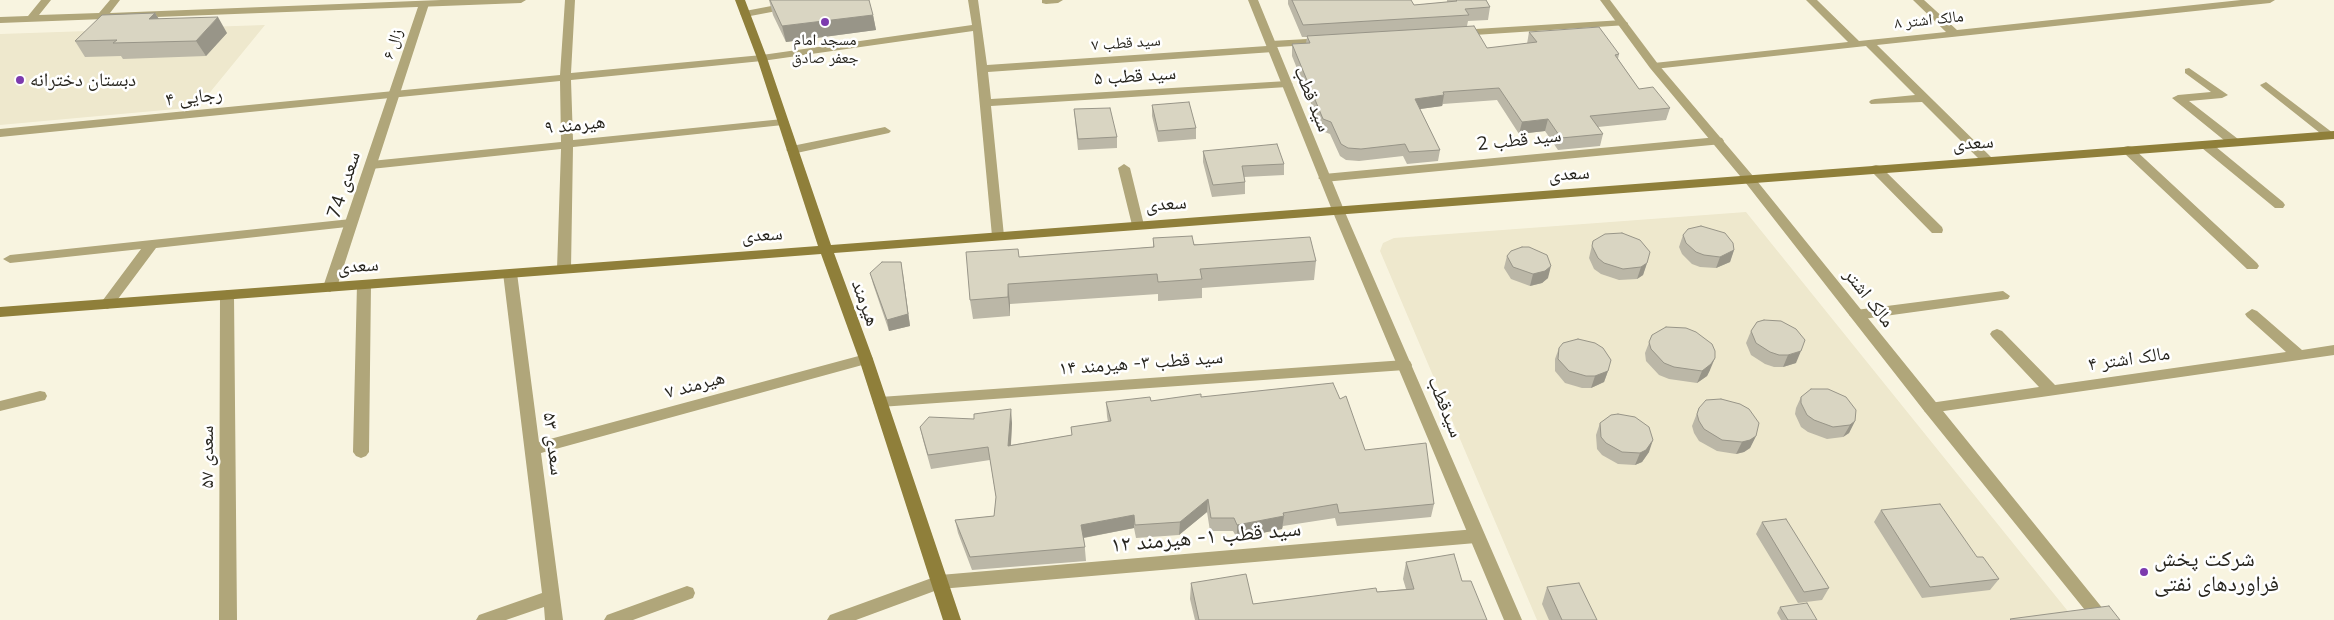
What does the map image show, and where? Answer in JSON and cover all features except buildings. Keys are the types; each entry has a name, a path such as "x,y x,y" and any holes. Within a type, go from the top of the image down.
{"main road":[{"name":"هیرمند","path":"740,0 762,58 826,249 866,359 952,620"},
{"name":"سعدی","path":"0,312 2332,135"}],"street":[{"path":"31,19 46,0"},
{"path":"102,16 115,0"},
{"path":"0,20 102,16 260,5 424,4 521,0"},
{"path":"564,269 567,145 565,78 570,0"},
{"path":"745,14 819,0"},
{"path":"973,0 978,27 998,236"},
{"path":"1046,1 1058,0"},
{"name":"سید قطب","path":"1253,0 1338,210"},
{"name":"مالک اشتر","path":"1605,0 1624,23 1654,66 1749,179 1930,408 2103,620"},
{"path":"1811,0 1856,44"},
{"path":"1918,0 1956,34"},
{"path":"2196,0 2208,7"},
{"name":"مالک اشتر ۸","path":"1654,66 2270,0"},
{"name":"زال ۶","path":"392,95 424,4"},
{"path":"1449,33 1624,23"},
{"name":"رجایی ۴","path":"0,133 762,58 978,27"},
{"name":"سید قطب ۷","path":"981,69 1272,47 1336,40"},
{"path":"1869,43 1988,161"},
{"path":"2189,71 2222,95 2178,98 2234,142"},
{"name":"سید قطب ۵","path":"984,103 1287,84"},
{"path":"2266,85 2332,135"},
{"name":"سعدی 74","path":"330,287 371,165 392,95"},
{"path":"1875,102 1925,98"},
{"name":"هیرمند ۹","path":"371,165 783,122"},
{"path":"792,150 885,132"},
{"name":"سید قطب 2","path":"1324,178 1718,141"},
{"path":"2206,144 2280,205"},
{"path":"2128,150 2252,266"},
{"path":"1124,168 1138,225"},
{"path":"1876,169 1937,230"},
{"name":"سیدقطب","path":"1338,210 1476,536 1514,620"},
{"path":"10,259 351,223"},
{"path":"108,304 152,244"},
{"name":"سعدی ۵۳","path":"510,273 534,449 554,620"},
{"path":"361,452 364,284"},
{"name":"سعدی ۵۷","path":"226,295 228,620"},
{"path":"1856,315 2003,296"},
{"path":"2252,314 2299,355"},
{"path":"1997,334 2052,391"},
{"name":"مالک اشتر ۴","path":"1930,408 2334,350"},
{"name":"هیرمند ۷","path":"534,449 866,359"},
{"name":"سید قطب ۳- هیرمند ۱۴","path":"880,402 1405,365"},
{"path":"0,406 40,396"},
{"name":"سید قطب ۱- هیرمند ۱۲","path":"836,620 940,582 1476,536"},
{"path":"613,620 687,593"},
{"path":"485,620 551,597"}],"shaded area":[{"path":"265,25 198,107 0,125 0,34"},
{"path":"1746,212 2075,620 1537,620 1380,251 1383,243 1394,238"}],"place":[{"name":"مسجد امام جعفر صادق","path":"825,22"},
{"name":"دبستان دخترانه","path":"20,80"},
{"name":"شرکت پخش فراوردهای نفتی","path":"2144,572"}]}
